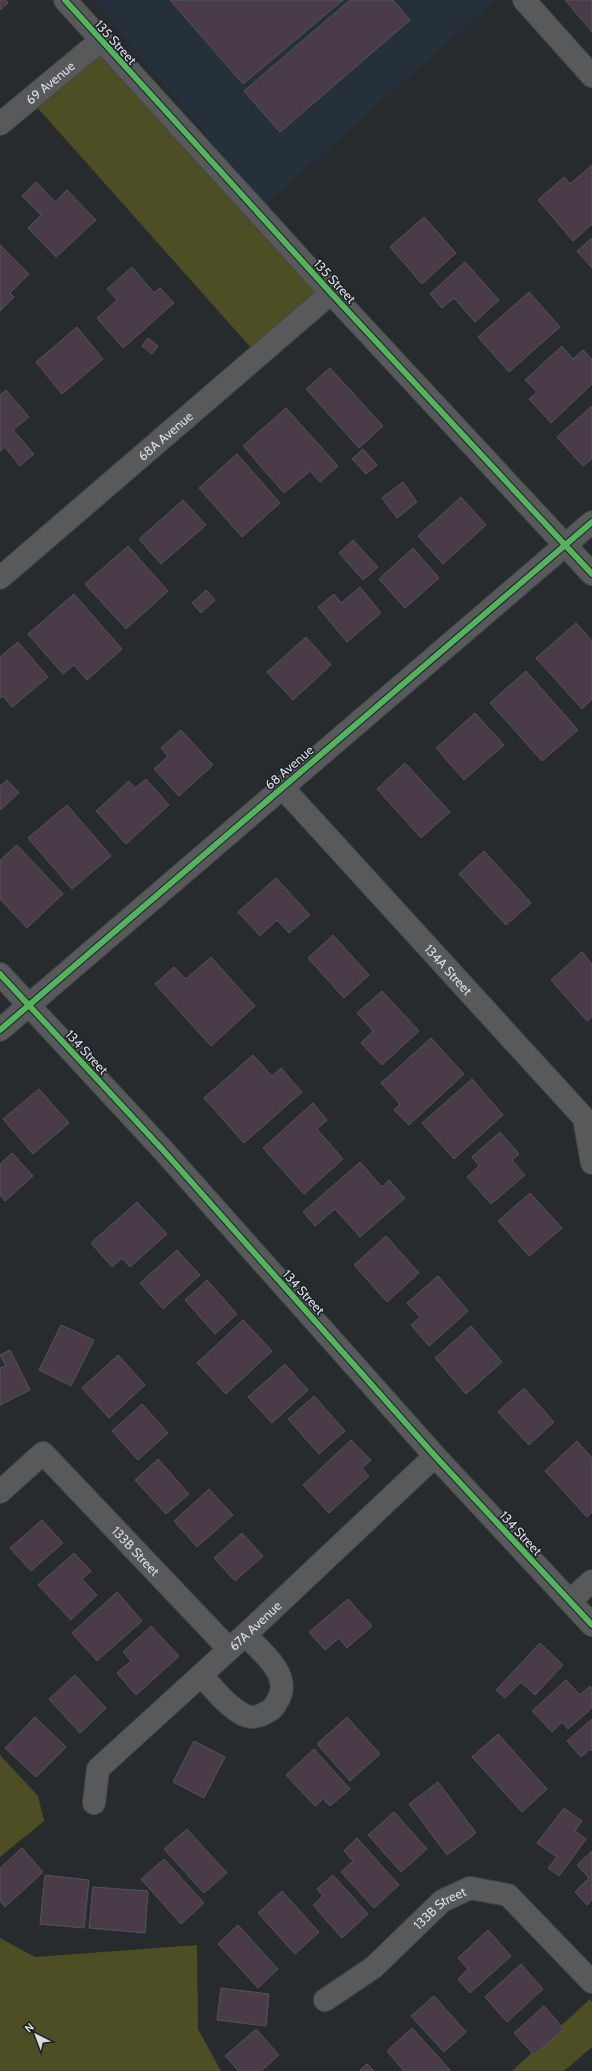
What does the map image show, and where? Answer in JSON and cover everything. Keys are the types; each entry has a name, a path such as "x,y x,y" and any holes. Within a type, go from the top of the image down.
{"street":[{"name":"135 Street","path":"65,0 100,41 331,293 592,574"},
{"path":"524,0 592,76"},
{"name":"69 Avenue","path":"0,124 100,41"},
{"name":"68A Avenue","path":"0,578 331,293"},
{"name":"68 Avenue","path":"0,1030 592,522"},
{"name":"134A Street","path":"282,787 584,1118 592,1163"},
{"name":"134 Street","path":"0,974 162,1149 435,1456 592,1625"},
{"name":"133B Street","path":"0,1492 43,1453 229,1649"},
{"name":"67A Avenue","path":"94,1803 98,1769 245,1635 435,1456"},
{"path":"570,1601 592,1581"},
{"path":"201,1675 227,1702 245,1716 259,1717 273,1709 281,1694 281,1678 269,1660 245,1635"},
{"name":"133B Street","path":"325,2000 374,1967 442,1901 470,1888 508,1895 592,1982"}],"shaded area":[{"path":"93,0 495,0 265,205"},
{"path":"99,51 319,294 253,350 35,105"},
{"path":"0,1755 38,1796 44,1821 0,1857"},
{"path":"0,1938 35,1957 197,1945 198,2029 221,2071 0,2071"},
{"path":"590,1999 592,2002 592,2047 564,2071 512,2071"}],"building":[{"path":"0,0 6,0 8,3 0,10"},
{"path":"170,0 343,0 243,84"},
{"path":"350,0 393,0 410,20 280,132 244,91"},
{"path":"565,0 592,0 592,32"},
{"path":"592,165 592,224 573,241 538,200 564,177 570,184"},
{"path":"36,182 55,202 67,190 96,220 56,257 28,228 41,215 22,196"},
{"path":"424,217 456,253 422,284 390,247"},
{"path":"592,238 592,268 577,251"},
{"path":"0,245 29,274 10,293 14,297 0,311"},
{"path":"465,262 499,300 475,322 454,298 442,308 430,294"},
{"path":"132,267 154,293 160,288 174,303 123,348 97,318 117,300 107,289"},
{"path":"529,292 560,327 509,372 478,337"},
{"path":"77,327 103,359 62,394 36,362"},
{"path":"148,338 158,346 152,354 142,346"},
{"path":"562,346 573,359 583,350 592,359 592,384 551,423 529,399 537,392 525,380"},
{"path":"330,368 383,426 359,448 306,389"},
{"path":"6,390 29,417 13,430 34,454 20,466 5,447 0,451 0,395"},
{"path":"592,406 592,459 583,466 557,437"},
{"path":"286,408 338,466 320,482 310,471 284,493 243,446"},
{"path":"363,449 377,465 366,474 352,459"},
{"path":"237,454 280,503 242,537 199,488"},
{"path":"403,482 417,502 397,518 382,498"},
{"path":"461,497 486,525 443,564 418,536"},
{"path":"183,500 206,525 161,564 139,539"},
{"path":"353,540 378,567 363,580 339,553"},
{"path":"128,546 168,591 126,629 85,584"},
{"path":"413,548 439,578 405,608 379,579"},
{"path":"360,587 381,613 347,642 318,607 334,594 341,603"},
{"path":"206,590 215,600 201,613 192,603"},
{"path":"74,594 122,649 87,680 74,665 63,674 28,634"},
{"path":"576,623 592,641 592,699 582,709 536,658"},
{"path":"306,637 331,665 293,700 267,672"},
{"path":"18,642 48,677 12,707 3,696 0,698 0,657"},
{"path":"526,671 578,730 542,761 490,703"},
{"path":"475,713 504,745 464,780 436,748"},
{"path":"181,730 213,765 179,796 154,769 168,756 161,748"},
{"path":"405,763 450,812 421,838 377,789"},
{"path":"146,779 169,805 126,844 96,811 129,781 135,788"},
{"path":"7,780 19,793 0,810 0,786"},
{"path":"67,805 111,856 72,889 28,838"},
{"path":"17,845 63,894 27,928 0,899 0,860"},
{"path":"484,851 531,903 506,925 459,874"},
{"path":"276,878 310,915 289,933 277,920 260,936 238,912"},
{"path":"333,935 369,975 344,998 308,958"},
{"path":"582,952 592,964 592,1017 587,1021 551,980"},
{"path":"211,957 255,1006 211,1046 155,984 174,967 186,979"},
{"path":"382,991 419,1031 382,1065 361,1043 373,1031 357,1013"},
{"path":"431,1038 464,1074 409,1125 394,1110 400,1104 381,1083"},
{"path":"253,1055 272,1076 281,1068 302,1092 244,1143 204,1098"},
{"path":"472,1079 503,1115 454,1159 422,1123"},
{"path":"39,1089 69,1123 33,1154 3,1119"},
{"path":"313,1103 327,1120 317,1129 343,1159 304,1194 263,1148"},
{"path":"500,1132 519,1154 512,1160 525,1175 491,1204 467,1177 479,1166 472,1157"},
{"path":"12,1153 33,1176 5,1201 0,1195 0,1164"},
{"path":"360,1162 382,1187 389,1180 405,1198 360,1237 335,1209 315,1226 303,1212"},
{"path":"530,1193 562,1228 529,1256 498,1221"},
{"path":"137,1202 167,1234 130,1267 122,1258 112,1267 91,1243"},
{"path":"386,1236 419,1273 387,1302 354,1265"},
{"path":"177,1250 200,1275 163,1309 140,1283"},
{"path":"438,1276 468,1311 429,1346 411,1325 420,1317 407,1303"},
{"path":"207,1280 237,1314 215,1334 185,1300"},
{"path":"243,1320 272,1351 226,1394 197,1363"},
{"path":"61,1325 94,1340 71,1386 39,1370"},
{"path":"471,1326 502,1362 466,1394 435,1358"},
{"path":"10,1350 30,1390 0,1405 0,1368 6,1366 0,1355"},
{"path":"118,1355 145,1385 109,1418 82,1388"},
{"path":"285,1364 308,1390 272,1423 248,1397"},
{"path":"524,1388 554,1422 529,1445 498,1412"},
{"path":"314,1396 345,1431 319,1454 288,1419"},
{"path":"142,1404 168,1433 138,1460 112,1431"},
{"path":"351,1440 371,1460 362,1468 369,1476 329,1513 303,1485"},
{"path":"577,1441 592,1458 592,1512 587,1517 545,1471"},
{"path":"158,1459 189,1494 166,1514 135,1480"},
{"path":"209,1489 233,1515 197,1547 174,1521"},
{"path":"42,1520 63,1543 31,1571 10,1548"},
{"path":"242,1533 263,1556 235,1581 214,1558"},
{"path":"74,1553 91,1571 82,1579 97,1595 71,1620 38,1585"},
{"path":"117,1592 142,1621 97,1661 72,1633"},
{"path":"348,1599 372,1626 347,1648 339,1638 325,1650 309,1632"},
{"path":"151,1626 179,1656 136,1695 117,1673 131,1661 123,1652"},
{"path":"540,1643 563,1665 535,1695 521,1682 505,1698 496,1690"},
{"path":"75,1675 106,1708 80,1733 49,1699"},
{"path":"566,1680 580,1695 590,1686 592,1689 592,1708 568,1729 562,1722 552,1732 532,1711"},
{"path":"35,1717 66,1747 36,1777 5,1748"},
{"path":"347,1717 380,1754 350,1781 317,1744"},
{"path":"592,1719 592,1751 590,1749 581,1757 567,1741"},
{"path":"498,1734 547,1789 522,1812 472,1757"},
{"path":"194,1741 225,1757 204,1798 173,1782"},
{"path":"314,1749 350,1789 330,1806 323,1799 315,1806 286,1775"},
{"path":"438,1782 476,1833 447,1855 409,1804"},
{"path":"564,1808 582,1821 575,1831 586,1839 559,1876 548,1868 557,1857 537,1843"},
{"path":"394,1812 427,1849 401,1872 368,1835"},
{"path":"187,1829 227,1873 204,1893 164,1849"},
{"path":"357,1838 399,1885 374,1908 341,1872 353,1861 344,1851"},
{"path":"22,1848 43,1872 5,1907 0,1901 0,1868"},
{"path":"592,1851 592,1900 587,1905 575,1892 589,1878 577,1865"},
{"path":"164,1859 204,1903 181,1924 141,1879"},
{"path":"45,1875 89,1880 84,1928 40,1924"},
{"path":"333,1875 368,1914 342,1938 313,1905 323,1896 317,1889"},
{"path":"93,1887 148,1891 145,1933 89,1928"},
{"path":"282,1891 319,1932 295,1954 258,1913"},
{"path":"238,1925 278,1969 258,1988 218,1944"},
{"path":"488,1930 511,1956 470,1993 458,1979 468,1969 458,1958"},
{"path":"521,1964 543,1989 507,2022 485,1997"},
{"path":"221,1988 269,1994 266,2026 217,2020"},
{"path":"434,1996 466,2032 444,2052 411,2016"},
{"path":"544,2006 564,2029 534,2055 514,2033"},
{"path":"412,2028 451,2071 404,2071 387,2051"},
{"path":"256,2029 279,2055 261,2071 239,2071 225,2056"},
{"path":"367,2064 374,2071 359,2071"}],"cycle path":[{"path":"65,0 331,293 592,574"},
{"path":"0,1030 592,522"},
{"path":"0,974 162,1149 435,1456 592,1625"}]}
